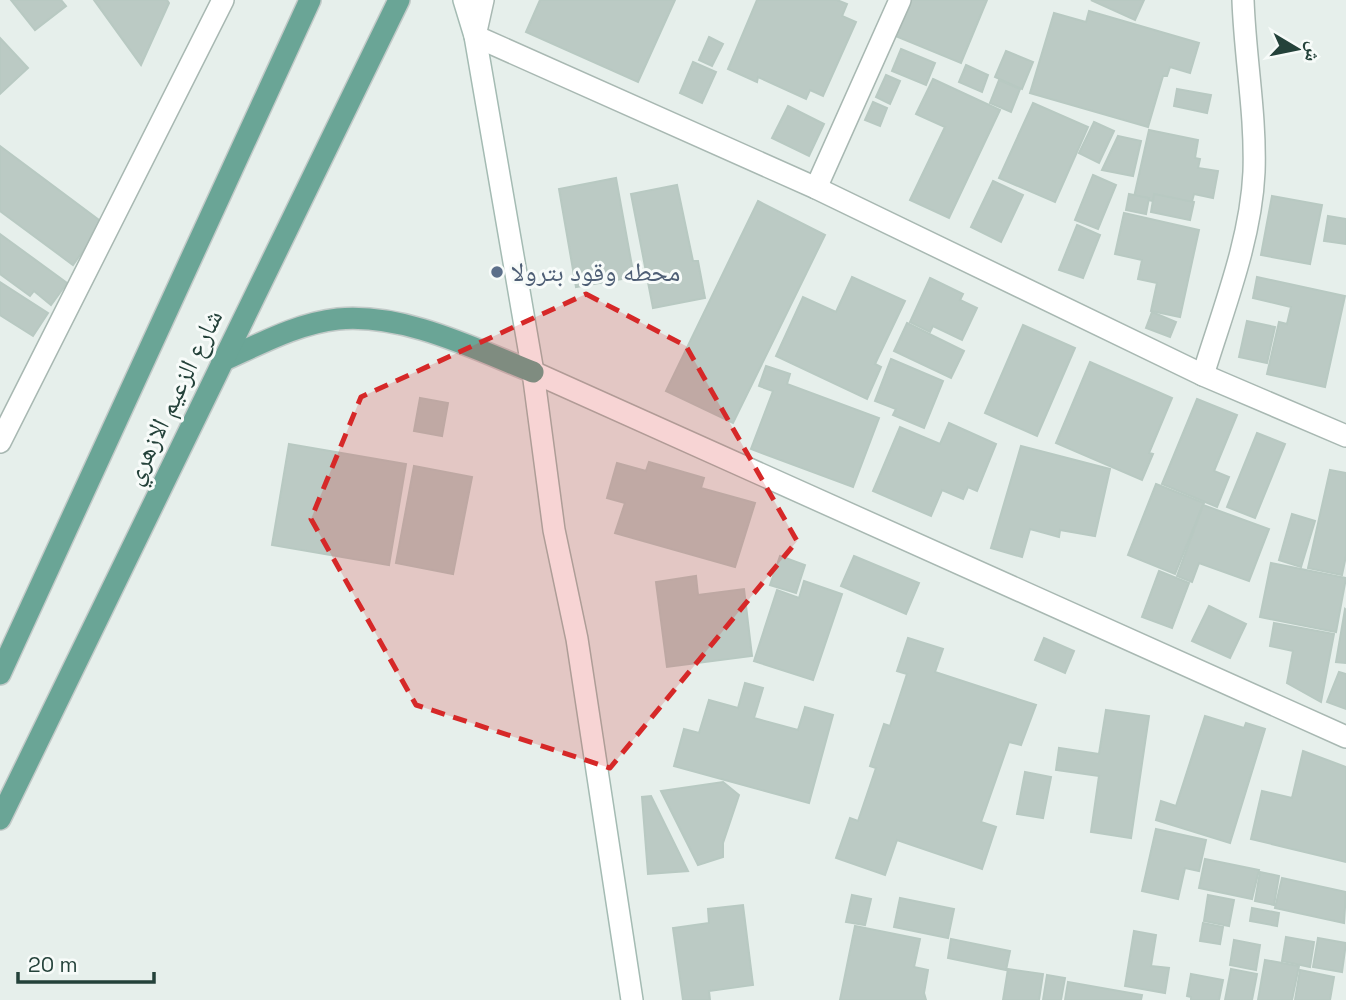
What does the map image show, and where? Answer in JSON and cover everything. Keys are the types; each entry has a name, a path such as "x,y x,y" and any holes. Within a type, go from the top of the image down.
{"main road":[{"name":"شارع الزعيم الازهري","path":"0,674 310,0"},
{"name":"شارع الزعيم الازهري","path":"0,820 400,0"},
{"path":"222,361 294,330 337,319 368,320 404,325 533,372"}],"street":[{"path":"0,442 223,0"},
{"path":"464,0 475,36 533,372 554,530 577,639 632,1000"},
{"path":"475,36 482,0"},
{"path":"816,188 900,0"},
{"path":"1203,375 1241,250 1254,174 1254,107 1243,0"},
{"path":"475,36 816,188 1203,375 1346,436"},
{"path":"533,372 1346,737"}],"highlighted area":[{"path":"586,294 686,346 797,541 610,768 416,705 311,519 361,397"}],"building":[{"path":"11,0 61,0 66,6 35,30"},
{"path":"94,0 167,0 169,3 141,65"},
{"path":"540,0 675,0 638,82 526,32"},
{"path":"757,0 837,0 847,4 842,16 856,22 823,96 810,90 806,99 758,77 757,82 728,69"},
{"path":"908,0 987,0 961,63 893,35"},
{"path":"1091,0 1144,0 1135,20"},
{"path":"1089,11 1199,43 1190,73 1170,67 1167,76 1163,76 1148,127 1030,93 1054,13 1086,22"},
{"path":"709,37 723,44 712,66 699,60"},
{"path":"0,38 28,68 0,94"},
{"path":"901,49 935,63 926,85 892,71"},
{"path":"1006,51 1033,62 1022,89 995,77"},
{"path":"693,62 716,72 702,103 680,93"},
{"path":"966,65 988,75 982,92 959,82"},
{"path":"886,75 900,81 890,104 876,97"},
{"path":"933,79 1000,110 949,218 910,200 945,127 916,114"},
{"path":"999,80 1020,89 1011,112 990,103"},
{"path":"1177,89 1211,95 1207,113 1174,106"},
{"path":"873,102 887,108 880,126 865,120"},
{"path":"1033,103 1088,127 1055,202 999,178"},
{"path":"788,106 824,124 809,156 772,138"},
{"path":"1094,122 1114,131 1099,163 1079,153"},
{"path":"1149,130 1198,140 1195,158 1200,159 1198,168 1218,171 1213,198 1194,194 1190,209 1134,197"},
{"path":"1118,136 1141,141 1133,176 1102,170"},
{"path":"0,146 103,223 73,265 0,211"},
{"path":"1093,175 1116,185 1098,229 1075,220"},
{"path":"616,178 634,277 576,287 559,189"},
{"path":"993,181 1023,195 1001,242 971,227"},
{"path":"677,185 693,261 698,261 705,298 653,308 631,194"},
{"path":"1129,194 1149,198 1146,214 1126,210"},
{"path":"1154,194 1194,202 1190,220 1151,212"},
{"path":"1272,196 1322,205 1310,264 1261,255"},
{"path":"758,201 825,235 733,423 666,391"},
{"path":"1124,213 1199,230 1180,317 1151,311 1157,283 1138,279 1142,260 1115,254"},
{"path":"1328,216 1346,219 1346,244 1324,241"},
{"path":"1077,225 1100,235 1083,278 1059,270"},
{"path":"0,234 67,283 51,305 34,291 30,296 0,274"},
{"path":"852,277 905,301 875,364 881,367 867,399 776,356 803,297 836,312"},
{"path":"1257,277 1345,296 1325,387 1267,374 1279,322 1287,324 1291,307 1253,298"},
{"path":"930,278 963,294 960,300 977,308 962,340 933,326 930,332 910,322"},
{"path":"0,282 48,313 33,336 0,315"},
{"path":"1152,312 1176,322 1170,337 1146,328"},
{"path":"1247,321 1275,327 1267,363 1239,357"},
{"path":"907,323 964,351 951,378 894,351"},
{"path":"1023,325 1075,348 1037,436 985,413"},
{"path":"891,359 943,381 924,428 893,415 896,409 875,401"},
{"path":"1090,362 1172,398 1149,453 1153,454 1142,480 1056,443"},
{"path":"766,366 790,374 787,384 879,418 853,487 751,449 773,391 759,386"},
{"path":"420,398 448,403 442,436 414,431"},
{"path":"1197,399 1237,415 1214,471 1229,477 1217,507 1162,484"},
{"path":"949,423 996,444 977,491 968,487 963,499 942,490 931,516 873,491 900,427 940,444"},
{"path":"1257,433 1285,444 1255,518 1227,507"},
{"path":"289,444 406,464 389,565 272,545"},
{"path":"1021,446 1110,469 1095,536 1060,530 1059,537 1030,529 1022,557 991,548"},
{"path":"649,462 704,478 701,488 755,503 735,567 615,533 625,503 607,498 617,463 646,471"},
{"path":"414,466 472,477 453,574 396,563"},
{"path":"1330,470 1346,473 1346,556 1342,575 1308,568"},
{"path":"1156,484 1204,503 1175,574 1128,555"},
{"path":"1203,505 1269,529 1249,581 1199,563 1192,582 1177,576"},
{"path":"1292,514 1315,521 1301,567 1279,560"},
{"path":"780,556 805,565 796,593 770,585"},
{"path":"854,556 919,583 906,614 841,586"},
{"path":"1271,563 1346,578 1336,632 1260,617"},
{"path":"1159,571 1189,583 1172,628 1142,617"},
{"path":"696,576 698,595 744,589 752,656 667,667 656,582"},
{"path":"804,581 842,594 813,680 754,661 777,590 799,598"},
{"path":"1209,606 1246,624 1230,658 1192,641"},
{"path":"1346,610 1346,663 1336,662"},
{"path":"1274,623 1334,634 1321,702 1287,683 1293,651 1270,646"},
{"path":"908,638 943,649 935,672 1036,705 1021,745 1009,742 981,822 996,827 982,869 897,840 885,875 836,858 850,818 858,821 876,768 870,766 884,724 890,726 907,674 897,671"},
{"path":"1044,638 1074,651 1065,673 1035,660"},
{"path":"1339,672 1346,674 1346,709 1327,702"},
{"path":"745,683 763,688 754,718 798,730 805,707 833,715 809,803 674,766 684,729 699,733 709,700 738,708"},
{"path":"1106,710 1149,716 1131,838 1091,832 1099,776 1056,770 1059,748 1099,754"},
{"path":"1205,716 1244,728 1246,723 1265,729 1230,843 1156,820 1161,801 1176,806"},
{"path":"1303,751 1346,767 1346,862 1251,839 1262,791 1292,798"},
{"path":"1025,772 1051,777 1043,818 1017,814"},
{"path":"723,782 739,795 723,843 723,857 698,865 661,791"},
{"path":"651,796 688,871 648,874 642,797"},
{"path":"1156,829 1206,840 1199,871 1185,868 1178,899 1142,891"},
{"path":"1205,859 1259,870 1252,899 1199,888"},
{"path":"1260,872 1279,876 1274,905 1255,901"},
{"path":"1282,878 1346,892 1344,923 1275,908"},
{"path":"852,895 871,899 865,925 846,922"},
{"path":"1208,895 1234,900 1229,926 1204,921"},
{"path":"900,898 954,909 948,938 894,927"},
{"path":"743,905 753,985 709,991 710,1000 683,1000 673,928 709,923 708,909"},
{"path":"1252,908 1279,913 1277,926 1250,921"},
{"path":"1203,923 1223,927 1220,944 1200,941"},
{"path":"855,926 920,939 914,967 928,970 924,993 926,1000 840,1000"},
{"path":"1134,931 1156,935 1151,966 1169,968 1165,993 1125,986"},
{"path":"1286,937 1314,942 1310,967 1282,961"},
{"path":"1318,938 1346,943 1342,972 1313,967"},
{"path":"951,939 1010,951 1006,970 948,958"},
{"path":"1234,940 1260,945 1256,970 1230,965"},
{"path":"1265,960 1299,966 1292,1000 1258,1000"},
{"path":"1008,969 1043,974 1039,1000 1003,1000"},
{"path":"1231,969 1257,974 1252,1000 1225,1000"},
{"path":"1300,970 1334,977 1330,1000 1295,1000"},
{"path":"1191,974 1223,980 1219,1000 1191,1000 1191,997 1187,996"},
{"path":"1047,975 1065,978 1061,1000 1043,1000"},
{"path":"1068,982 1142,995 1141,1000 1065,1000"}],"place":[{"name":"محطه وقود بترولا","path":"497,272"}]}
